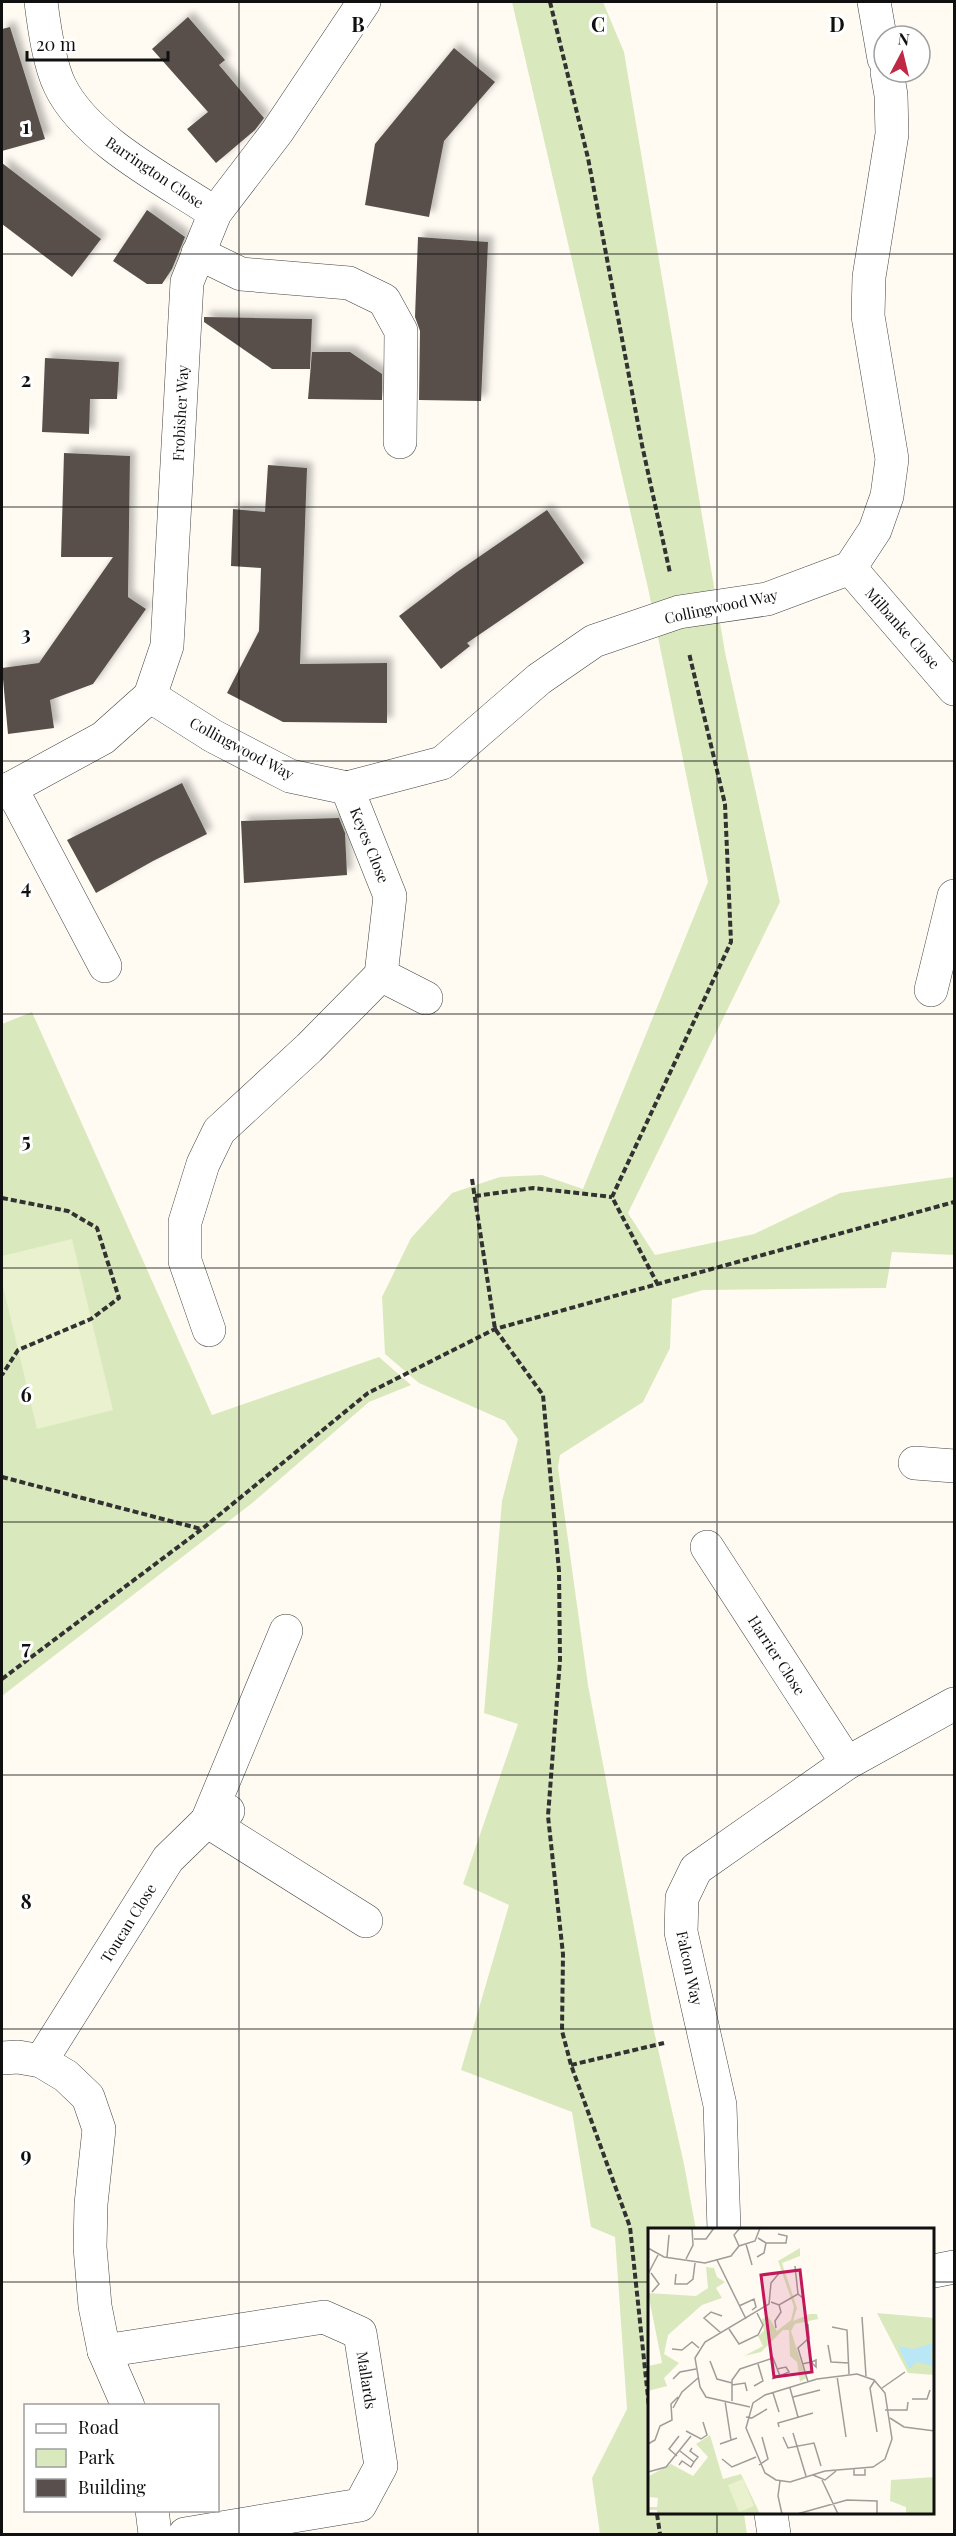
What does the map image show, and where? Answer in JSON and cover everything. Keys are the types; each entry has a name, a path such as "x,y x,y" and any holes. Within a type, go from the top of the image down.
{"street":[{"name":"Barrington Close","path":"41,2 45,33 60,86 82,117 108,142 215,213"},
{"name":"Frobisher Way","path":"6,791 103,738 150,696 167,646 187,282 215,213 277,132 364,2"},
{"path":"874,2 878,24"},
{"path":"849,568 875,530 886,496 892,459 868,316 869,277 892,134 889,84"},
{"path":"198,253 241,274 349,283 384,300 401,331 400,442"},
{"name":"Milbanke Close","path":"849,568 954,688"},
{"name":"Collingwood Way","path":"150,696 213,736 290,776 347,788 442,763 539,679 594,641 679,612 767,599 849,568"},
{"name":"Keyes Close","path":"347,788 390,896 381,975"},
{"path":"6,791 105,966"},
{"path":"931,990 954,904"},
{"path":"209,1330 185,1261 185,1222 203,1164 219,1131 309,1048 381,975 426,998"},
{"path":"915,1463 954,1466"},
{"name":"Harrier Close","path":"707,1547 847,1763"},
{"path":"286,1631 207,1821 366,1921"},
{"name":"Falcon Way","path":"724,2228 720,2105 681,1932 682,1898 696,1869 847,1763 954,1705"},
{"name":"Toucan Close","path":"40,2061 168,1858 207,1821 237,1807"},
{"path":"2,2058 18,2057 40,2061 66,2076 88,2097 99,2129 91,2204 90,2247 95,2306 104,2351 127,2404"},
{"name":"Mallards","path":"104,2351 324,2317 360,2333 381,2466 360,2505 185,2535"},
{"path":"152,2512 155,2535"},
{"path":"771,2515 774,2535"}],"path":[{"path":"472,1179 495,1329 543,1395 559,1571 560,1638 548,1816 563,1954 562,2031 571,2065 630,2228 648,2399"},
{"path":"475,1196 533,1188 612,1197"},
{"path":"2,1198 68,1211 97,1228 119,1298 91,1319 18,1350 2,1375"},
{"path":"2,1678 202,1529 368,1393 495,1329 954,1202"},
{"path":"2,1478 202,1529"},
{"path":"571,2065 705,2034"},
{"path":"657,2515 660,2535"}],"green space":[{"path":"512,2 603,2 624,52 725,652 780,902 628,1213 655,1255 754,1234 840,1193 954,1177 954,1255 892,1252 886,1288 703,1290 672,1299 670,1348 643,1402 560,1455 558,1467 588,1685 652,2022 684,2164 696,2228 648,2228 648,2515 744,2515 747,2534 600,2534 592,2478 627,2409 615,2237 591,2227 572,2112 461,2070 509,1905 463,1884 518,1724 484,1713 502,1501 518,1439 505,1421 419,1383 385,1354 382,1297 411,1238 452,1193 500,1177 542,1175 583,1189 708,882 648,588"},
{"path":"32,1012 212,1415 379,1357 411,1385 369,1402 251,1504 2,1696 2,1024"},
{"path":"72,1239 113,1410 37,1429 2,1282 2,1256"}],"building":[{"path":"188,17 225,60 219,65 264,118 255,130 216,163 187,129 208,112 152,49"},
{"path":"10,27 45,139 2,151 2,29"},
{"path":"454,48 495,82 444,141 429,217 365,205 375,144"},
{"path":"2,163 101,239 72,277 2,224"},
{"path":"147,210 185,237 172,269 162,284 147,284 113,261"},
{"path":"418,237 488,242 481,401 419,400 420,331 415,317"},
{"path":"204,317 312,319 310,369 272,369 204,322"},
{"path":"312,352 350,352 382,374 382,400 308,399"},
{"path":"45,358 119,362 117,399 90,399 89,434 42,432"},
{"path":"64,453 130,456 128,597 146,609 93,684 50,700 54,728 8,734 2,668 39,663 113,557 61,557"},
{"path":"268,465 307,468 300,664 387,663 387,723 283,722 227,693 259,631 261,568 231,566 233,509 265,512"},
{"path":"547,510 584,563 467,643 470,646 441,669 399,616 457,572"},
{"path":"182,783 207,834 96,893 67,840"},
{"path":"339,818 345,833 347,875 244,883 241,821"}]}
